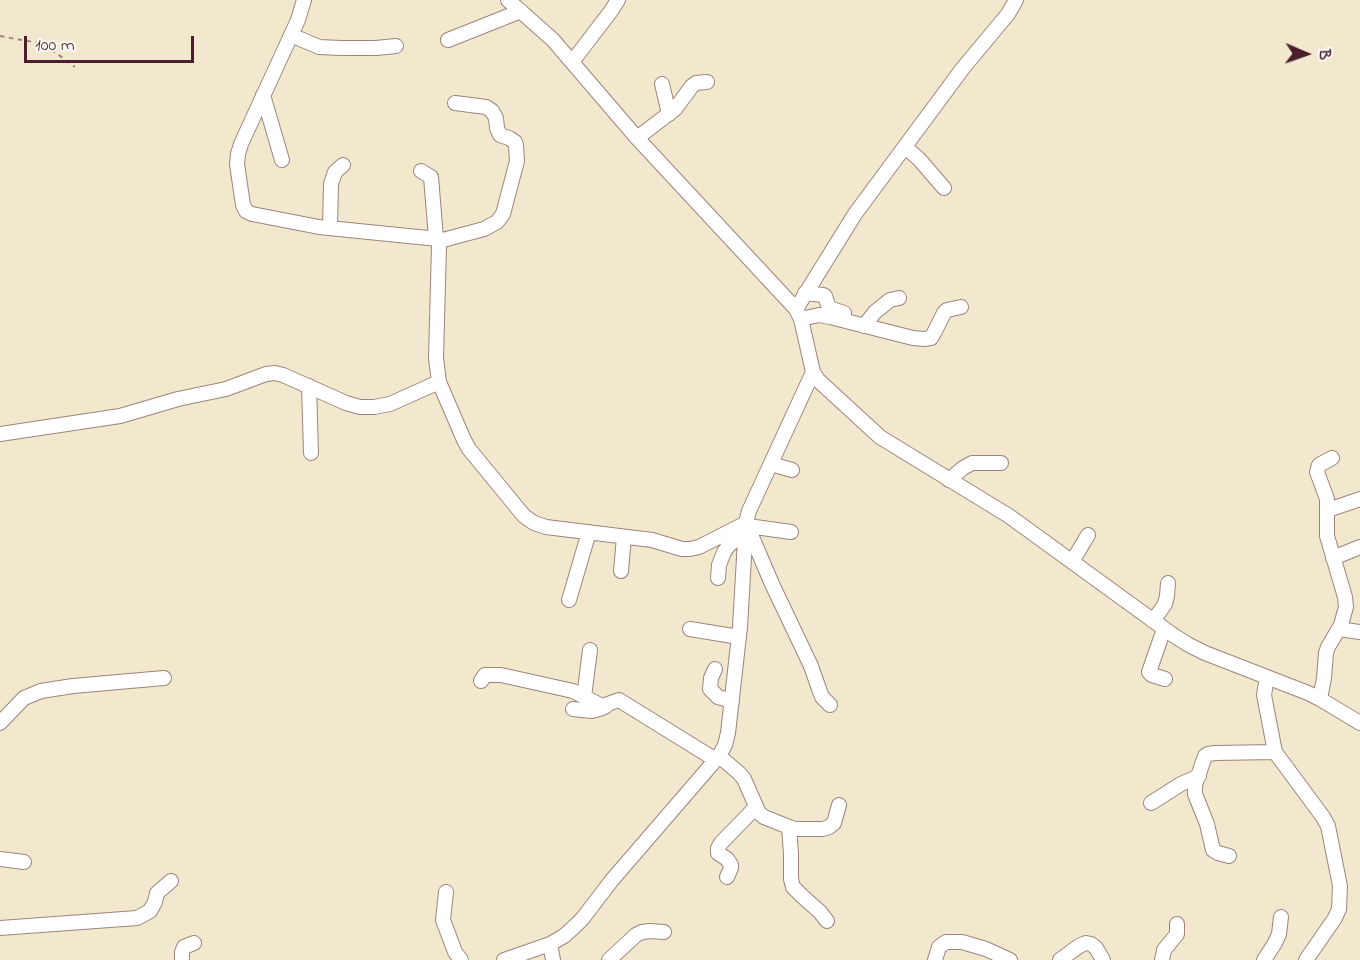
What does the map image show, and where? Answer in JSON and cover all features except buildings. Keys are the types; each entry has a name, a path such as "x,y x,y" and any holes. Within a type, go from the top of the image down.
{"street":[{"path":"304,0 298,20 238,154 237,164 243,205 246,211 330,228 437,239 484,229 497,222 503,214 518,160 516,145 509,138 500,135 492,111 486,107 455,103"},
{"path":"508,0 543,30 637,138 798,314 813,372 818,380 880,437 1009,516 1189,645 1320,699 1360,723"},
{"path":"572,62 618,0"},
{"path":"798,314 805,293 855,214 963,68 1008,14 1016,0"},
{"path":"448,40 521,11"},
{"path":"291,35 319,46 376,48 396,45"},
{"path":"637,138 669,114 692,86 696,83 707,82"},
{"path":"662,84 669,114"},
{"path":"263,95 282,160"},
{"path":"905,147 919,159 944,188"},
{"path":"330,228 331,184 335,172 343,165"},
{"path":"421,171 431,177 437,239 436,358 439,382 469,449 524,516 546,527 652,540 682,549 699,548 746,527 791,532"},
{"path":"805,293 825,296 832,310 853,315"},
{"path":"864,326 875,312 890,300 899,298"},
{"path":"798,314 819,315 924,339 931,338 947,310 961,307"},
{"path":"504,960 550,944 564,936 583,918 612,880 718,758 728,733 739,637 749,511 813,372"},
{"path":"0,434 120,416 178,399 226,390 266,374 283,375 346,403 374,407 390,404 439,382"},
{"path":"309,386 311,453"},
{"path":"1320,699 1326,653 1344,617 1345,604 1327,536 1328,506 1317,468 1332,458"},
{"path":"949,480 963,468 972,464 1001,463"},
{"path":"771,464 792,470"},
{"path":"1328,506 1360,492"},
{"path":"1328,506 1360,499"},
{"path":"718,579 719,565 724,552 746,527"},
{"path":"746,527 811,666 822,697 830,705"},
{"path":"569,600 589,532"},
{"path":"1072,562 1088,535"},
{"path":"621,571 624,537"},
{"path":"1334,558 1360,547"},
{"path":"1165,679 1149,672 1168,583"},
{"path":"1345,604 1360,602"},
{"path":"690,629 739,637"},
{"path":"1339,629 1360,633"},
{"path":"584,697 590,650"},
{"path":"715,669 710,688 718,697 732,700"},
{"path":"481,681 485,675 501,675 573,691 599,705 606,705"},
{"path":"1267,677 1264,695 1275,753 1328,826 1341,886 1339,909 1335,918 1306,960"},
{"path":"0,723 24,698 41,691 164,678"},
{"path":"573,709 592,711 615,701 622,701 718,758 744,779 759,813 789,827 795,829 829,828 834,823 839,805"},
{"path":"1229,856 1218,853 1210,845 1207,824 1195,794 1195,785 1205,756 1208,754 1275,753"},
{"path":"1151,803 1181,784 1199,776"},
{"path":"727,877 731,868 727,859 718,853 718,848 756,807"},
{"path":"789,827 793,887 827,921"},
{"path":"0,859 24,862"},
{"path":"0,928 137,918 150,911 157,893 171,881"},
{"path":"446,892 442,920 455,952 461,960"},
{"path":"1264,960 1279,934 1281,917"},
{"path":"1162,960 1164,950 1177,934 1177,924"},
{"path":"609,960 636,935 650,931 664,932"},
{"path":"935,960 939,946 946,942 962,942 986,949 1010,960"},
{"path":"182,960 184,947 194,943"},
{"path":"1060,960 1078,946 1086,943 1096,948 1104,960"},
{"path":"550,944 553,960"}],"path":[{"path":"0,36 44,44 75,67"}]}
